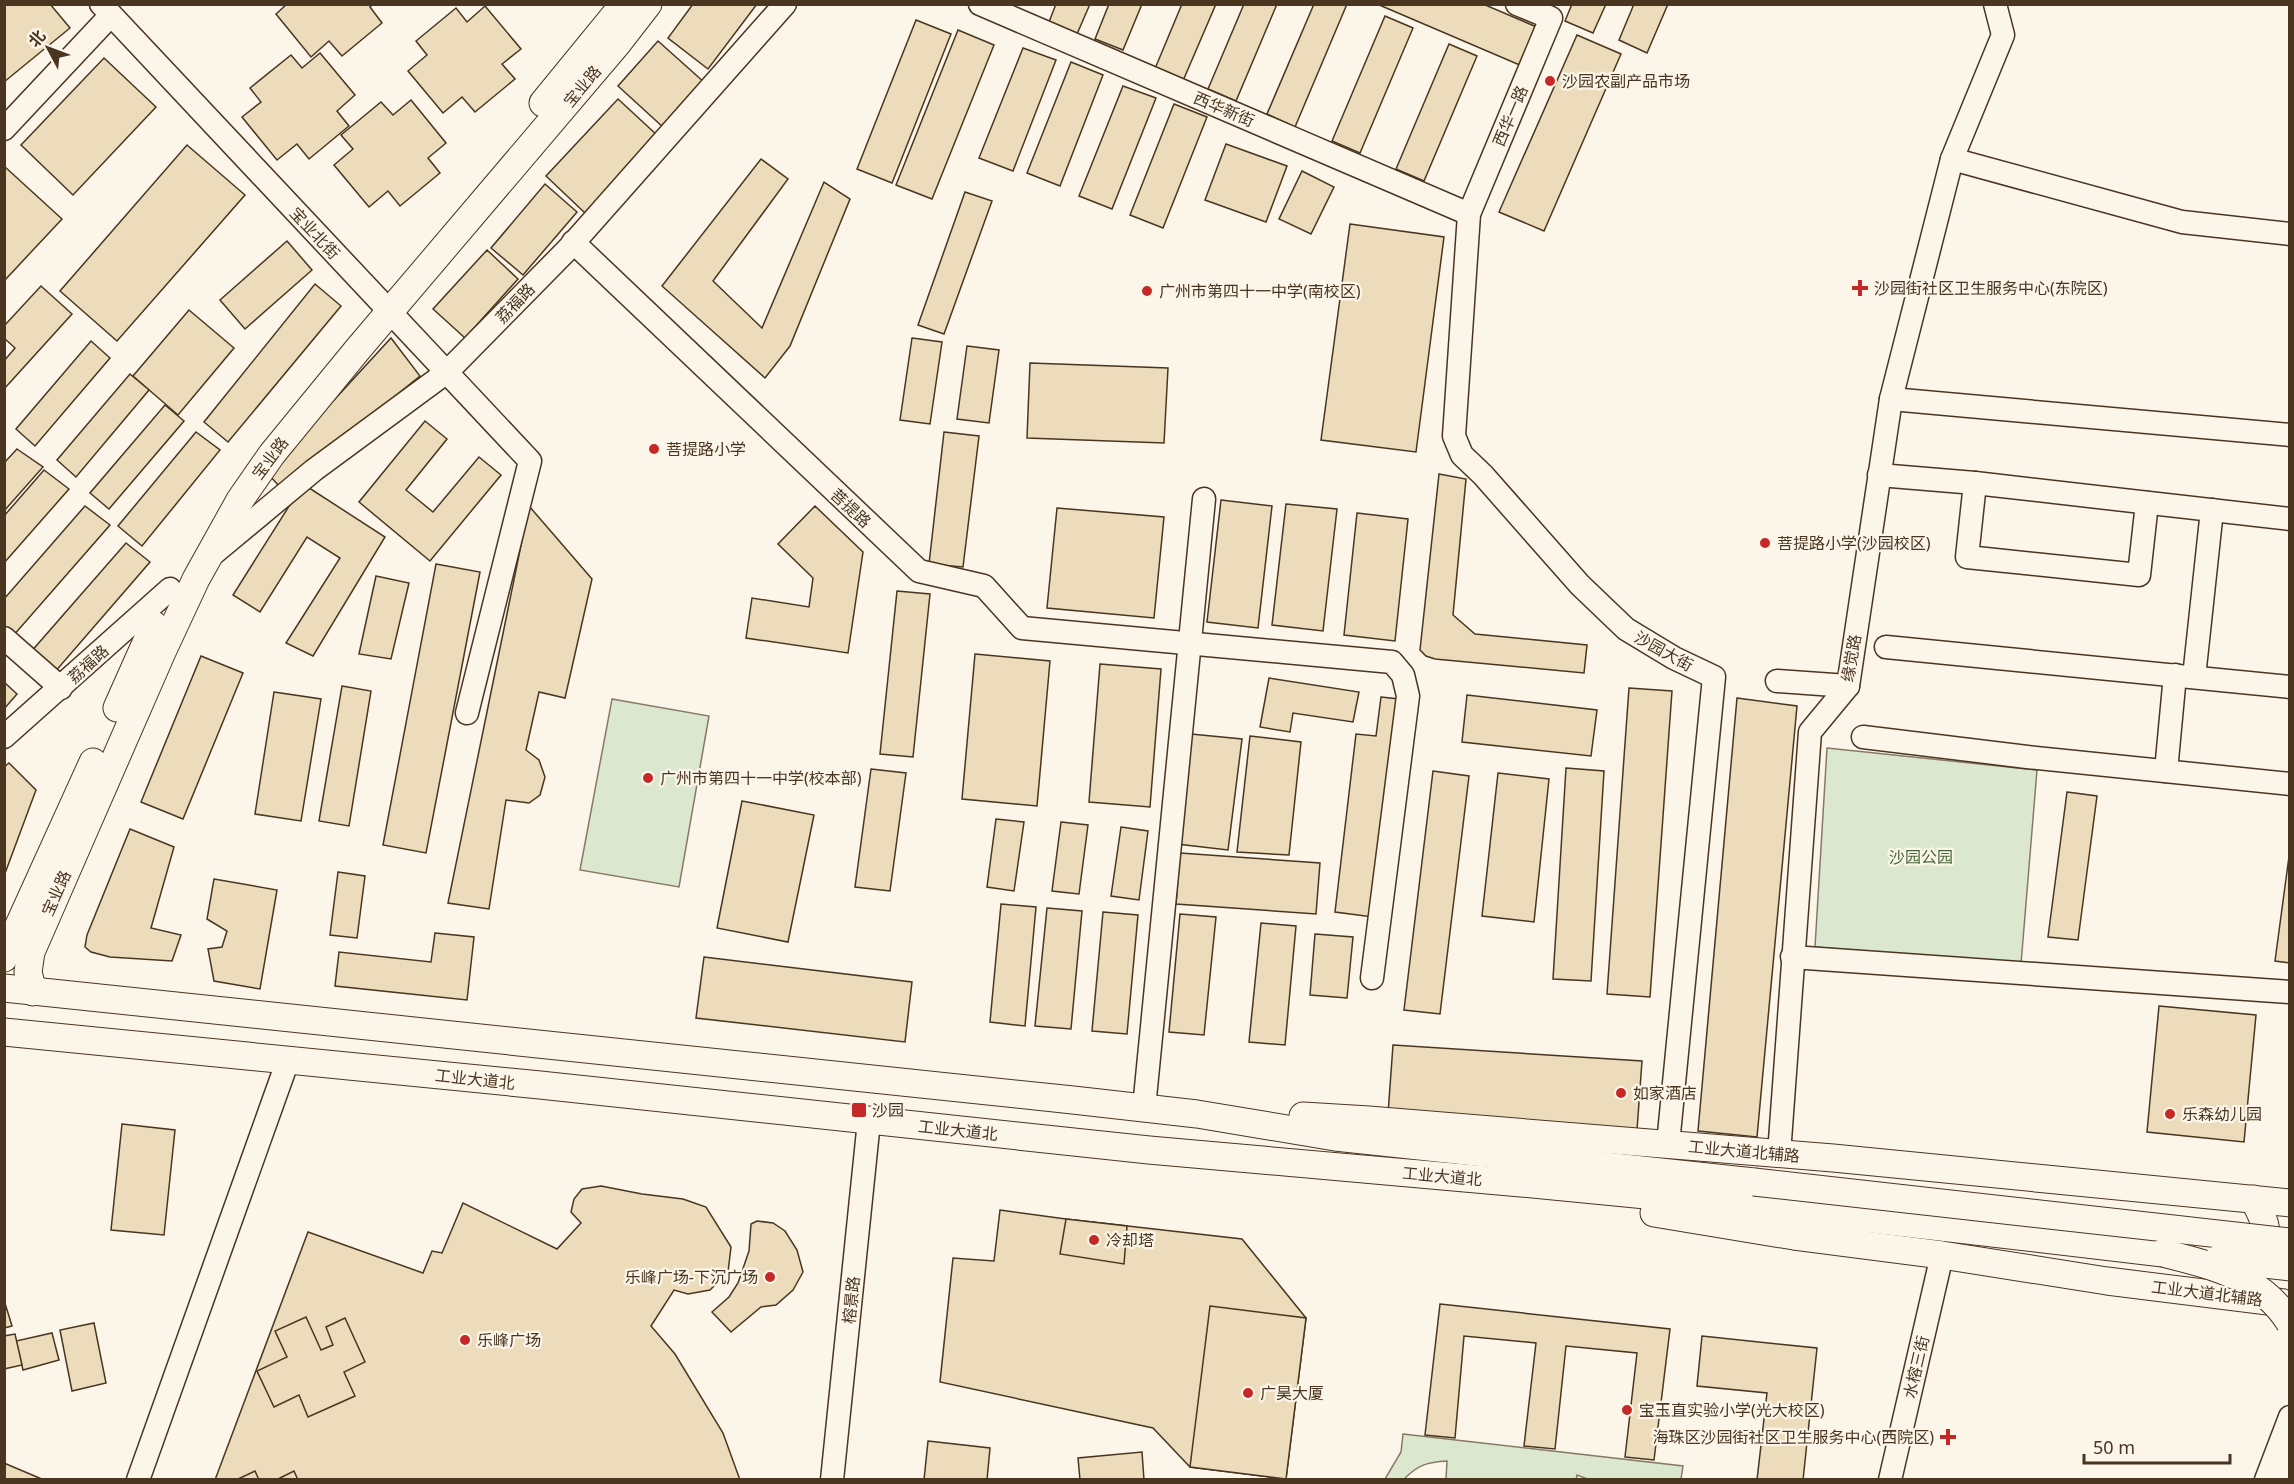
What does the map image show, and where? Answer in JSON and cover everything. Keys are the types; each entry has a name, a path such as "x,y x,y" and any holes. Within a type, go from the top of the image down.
{"main road":[{"name":"宝业路","path":"33,992 28,972 31,952 162,652 206,560 240,500 384,305 624,4"},
{"name":"宝业路","path":"4,958 170,590 224,492 252,452 617,44 648,4"},
{"name":"工业大道北","path":"4,988 365,1024 1144,1108 1197,1114 1335,1137 2289,1242"},
{"name":"工业大道北","path":"4,1032 1149,1150 1769,1207 2163,1254"},
{"name":"工业大道北辅路","path":"1197,1114 1369,1120 1668,1144 2289,1203"},
{"name":"工业大道北辅路","path":"1521,1183 1610,1205 1794,1236 1942,1255 2107,1281 2289,1304"},
{"path":"2236,1297 2250,1283 2261,1266 2265,1251 2267,1232 2264,1217 2253,1199"},
{"path":"2163,1254 2289,1267"},
{"path":"2163,1254 2240,1276 2265,1293 2289,1323"},
{"path":"2281,1479 2289,1460"}],"street":[{"name":"荔福路","path":"206,560 314,470 447,372 573,242 785,4"},
{"name":"西华新街","path":"980,4 1469,214"},
{"name":"西华一路","path":"1469,214 1551,18 1517,4"},
{"name":"缘觉路","path":"1779,1154 1810,732 1848,686 1891,399 1952,159 2003,34 1995,4"},
{"name":"宝业北街","path":"106,10 530,461 467,713"},
{"path":"4,129 106,10"},
{"path":"1952,159 2182,222 2289,234"},
{"name":"沙园大街","path":"1469,214 1454,436 1462,456 1491,483 1580,585 1626,629 1674,658 1714,677 1668,1144"},
{"name":"菩提路","path":"573,242 919,571 984,586 1022,628 1392,662 1403,675 1408,696 1372,978"},
{"path":"1891,399 2289,435"},
{"path":"1879,475 1975,483 2289,519"},
{"path":"1975,483 1967,557 2139,575 2147,503"},
{"path":"1144,1108 1188,642 1204,500"},
{"path":"2166,771 2212,510"},
{"name":"荔福路","path":"4,737 170,590"},
{"path":"4,639 61,687"},
{"path":"1886,647 2289,687"},
{"path":"1777,681 1848,686"},
{"path":"1863,737 2289,784"},
{"path":"1792,957 2289,992"},
{"path":"138,1479 288,1060"},
{"name":"榕景路","path":"832,1479 869,1121"},
{"name":"水榕三街","path":"1890,1479 1942,1255"},
{"path":"2266,1479 2289,1417"}],"green space":[{"path":"612,699 709,716 679,887 580,870"},
{"name":"沙园公园","path":"1827,748 2037,770 2021,964 1815,947"},
{"path":"1403,1434 1683,1466 1681,1479 1590,1480 1577,1475 1576,1480 1446,1479 1447,1461 1423,1465 1404,1479 1385,1479 1401,1452"}],"building":[{"path":"4,4 50,4 70,28 4,82"},
{"path":"287,4 373,4 370,7 382,23 342,56 329,41 311,57 276,14"},
{"path":"693,4 757,4 708,69 668,38"},
{"path":"1056,4 1090,4 1077,34 1049,22"},
{"path":"1109,4 1142,4 1123,50 1095,39"},
{"path":"1182,4 1216,4 1182,83 1154,71"},
{"path":"1244,4 1277,4 1236,101 1208,89"},
{"path":"1314,4 1347,4 1295,127 1267,114"},
{"path":"1377,4 1483,4 1539,28 1522,66"},
{"path":"1572,4 1606,4 1593,33 1565,21"},
{"path":"1634,4 1668,4 1647,53 1619,40"},
{"path":"485,6 521,49 502,64 515,79 475,112 462,97 443,113 408,71 427,55 416,41 456,8 467,22"},
{"path":"1385,16 1413,28 1360,153 1332,141"},
{"path":"916,20 951,34 892,183 857,169"},
{"path":"958,30 994,45 932,199 896,185"},
{"path":"1577,35 1621,54 1544,231 1499,212"},
{"path":"658,41 705,83 664,128 618,86"},
{"path":"1449,44 1477,56 1424,181 1396,169"},
{"path":"1023,48 1056,60 1013,171 979,158"},
{"path":"320,53 355,95 337,111 349,126 309,159 297,144 277,160 242,117 261,102 250,88 291,55 302,68"},
{"path":"104,58 156,107 73,195 21,145"},
{"path":"1071,62 1103,75 1060,186 1027,173"},
{"path":"1123,86 1156,98 1112,209 1079,196"},
{"path":"618,99 658,136 585,213 546,176"},
{"path":"411,100 446,143 428,158 440,173 400,206 388,191 369,207 334,165 353,149 341,135 381,102 393,115"},
{"path":"1174,104 1207,117 1163,228 1130,215"},
{"path":"1226,144 1287,166 1266,222 1205,200"},
{"path":"187,145 245,195 117,341 60,291"},
{"path":"761,159 788,179 713,281 762,328 824,182 850,199 790,346 765,378 662,286"},
{"path":"4,166 62,219 4,281"},
{"path":"1302,171 1334,187 1311,234 1279,219"},
{"path":"545,184 577,212 523,275 491,248"},
{"path":"965,192 992,201 944,334 918,325"},
{"path":"1350,224 1444,237 1416,452 1321,440"},
{"path":"287,241 312,270 245,329 220,300"},
{"path":"487,250 518,279 465,338 433,309"},
{"path":"315,284 341,306 228,442 204,422"},
{"path":"41,286 72,314 4,389 4,361 15,348 4,338 4,326"},
{"path":"189,310 234,348 178,415 133,376"},
{"path":"391,338 420,376 281,488 267,473"},
{"path":"912,338 942,342 930,424 900,420"},
{"path":"91,341 110,358 35,446 16,429"},
{"path":"967,346 999,350 989,423 957,419"},
{"path":"1030,363 1168,368 1164,443 1027,438"},
{"path":"130,374 149,390 76,477 57,460"},
{"path":"165,405 184,421 109,509 90,493"},
{"path":"425,421 447,439 406,490 433,512 479,457 501,475 430,561 359,502"},
{"path":"196,432 220,450 142,546 118,526"},
{"path":"944,432 979,436 963,567 929,564"},
{"path":"17,449 43,467 4,511 4,463"},
{"path":"44,470 69,489 4,563 4,516"},
{"path":"1439,474 1466,479 1453,615 1475,634 1587,645 1584,673 1435,659 1426,656 1420,650"},
{"path":"303,484 385,537 313,656 286,643 340,558 307,537 260,612 233,595"},
{"path":"1221,500 1272,506 1258,628 1207,622"},
{"path":"1286,504 1337,509 1323,631 1272,625"},
{"path":"85,506 110,525 13,636 4,629 4,599"},
{"path":"529,506 592,579 565,698 539,692 526,750 539,760 545,777 540,795 529,803 506,800 489,909 448,903"},
{"path":"815,506 863,552 848,653 746,638 752,598 809,607 813,578 778,544"},
{"path":"1057,508 1164,517 1154,618 1047,608"},
{"path":"1357,513 1408,519 1395,641 1344,635"},
{"path":"126,543 150,562 54,673 30,653"},
{"path":"436,564 480,572 426,853 383,845"},
{"path":"376,576 409,583 391,659 359,654"},
{"path":"897,591 930,594 913,757 880,754"},
{"path":"975,654 1050,661 1037,806 962,799"},
{"path":"201,656 243,673 183,819 141,802"},
{"path":"1100,664 1161,669 1150,807 1089,802"},
{"path":"1269,678 1359,692 1353,722 1293,713 1290,732 1260,727"},
{"path":"4,682 17,694 4,709"},
{"path":"342,686 371,691 349,826 319,821"},
{"path":"1629,688 1672,691 1650,997 1607,994"},
{"path":"274,692 321,699 301,821 255,814"},
{"path":"1467,695 1597,710 1591,756 1462,742"},
{"path":"1381,697 1399,699 1373,917 1335,912 1356,734 1376,736"},
{"path":"1737,698 1797,706 1757,1137 1698,1131"},
{"path":"1191,734 1242,739 1228,850 1177,844"},
{"path":"1250,736 1301,742 1289,855 1237,852"},
{"path":"9,763 36,790 4,876 4,767"},
{"path":"1566,768 1604,771 1591,981 1553,979"},
{"path":"871,769 906,773 890,891 855,887"},
{"path":"1433,771 1469,776 1440,1014 1404,1010"},
{"path":"1498,773 1549,779 1534,922 1482,916"},
{"path":"2067,792 2097,796 2078,940 2048,937"},
{"path":"742,801 814,815 788,942 717,928"},
{"path":"996,819 1024,822 1014,891 987,887"},
{"path":"1061,822 1088,825 1079,894 1052,891"},
{"path":"1121,827 1148,831 1139,900 1111,896"},
{"path":"130,829 174,847 151,928 181,935 172,961 110,957 91,952 85,947 87,935"},
{"path":"2290,849 2290,963 2275,961"},
{"path":"1180,853 1320,863 1316,914 1176,904"},
{"path":"338,872 365,876 357,938 330,935"},
{"path":"214,879 277,890 260,989 214,981 208,949 222,947 227,931 207,919"},
{"path":"1001,904 1036,907 1025,1026 990,1022"},
{"path":"1047,908 1082,911 1071,1029 1035,1026"},
{"path":"1103,912 1138,915 1127,1034 1092,1031"},
{"path":"1180,914 1216,917 1204,1035 1169,1032"},
{"path":"1261,923 1296,926 1285,1045 1249,1042"},
{"path":"435,933 474,937 467,1000 335,986 339,952 431,962"},
{"path":"1315,934 1353,937 1347,998 1310,995"},
{"path":"704,957 912,982 905,1042 696,1018"},
{"path":"2159,1006 2256,1015 2244,1142 2147,1132"},
{"path":"1393,1045 1642,1061 1637,1130 1388,1114"},
{"path":"122,1124 175,1130 164,1235 111,1230"},
{"name":"乐峰广场","path":"601,1186 683,1199 706,1207 731,1247 728,1272 710,1290 688,1294 674,1290 651,1326 675,1354 723,1433 740,1480 215,1480 308,1232 423,1273 432,1251 442,1253 463,1203 557,1249 581,1223 571,1212 574,1199 582,1189"},
{"path":"1000,1210 1242,1239 1306,1318 1286,1479 1190,1467 1153,1428 940,1382 953,1258 994,1261"},
{"name":"冷却塔","path":"1066,1219 1127,1226 1124,1264 1060,1254"},
{"name":"乐峰广场-下沉广场","path":"757,1221 773,1223 785,1231 797,1250 803,1272 793,1290 776,1305 761,1307 731,1332 712,1312 729,1297 738,1283 749,1251 751,1224"},
{"path":"4,1300 12,1326 4,1328"},
{"path":"1440,1304 1670,1329 1654,1460 1625,1457 1637,1353 1566,1346 1555,1449 1524,1446 1536,1343 1464,1336 1455,1438 1425,1435"},
{"name":"广昊大厦","path":"1210,1306 1306,1318 1286,1479 1190,1467"},
{"path":"306,1317 321,1350 333,1345 326,1327 345,1318 365,1362 344,1372 355,1396 308,1417 299,1395 274,1407 257,1371 287,1357 275,1331"},
{"path":"94,1323 106,1383 72,1391 60,1330"},
{"path":"52,1333 59,1360 23,1370 16,1341"},
{"path":"15,1334 22,1365 4,1369 4,1336"},
{"path":"1702,1336 1817,1348 1803,1480 1757,1480 1767,1393 1697,1386"},
{"path":"928,1441 990,1448 987,1480 924,1480"},
{"path":"1142,1452 1144,1480 1080,1480 1078,1458"},
{"path":"4,1463 44,1480 4,1480"},
{"path":"255,1471 259,1480 236,1480"},
{"path":"294,1471 298,1480 276,1480"}],"place":[{"name":"沙园农副产品市场","path":"1550,81"},
{"name":"沙园街社区卫生服务中心(东院区)","path":"1860,288"},
{"name":"广州市第四十一中学(南校区)","path":"1147,291"},
{"name":"菩提路小学","path":"654,449"},
{"name":"菩提路小学(沙园校区)","path":"1765,543"},
{"name":"广州市第四十一中学(校本部)","path":"648,778"},
{"name":"如家酒店","path":"1621,1093"},
{"name":"沙园","path":"859,1110"},
{"name":"乐森幼儿园","path":"2170,1114"},
{"name":"冷却塔","path":"1094,1240"},
{"name":"乐峰广场-下沉广场","path":"770,1277"},
{"name":"乐峰广场","path":"465,1340"},
{"name":"广昊大厦","path":"1248,1393"},
{"name":"宝玉直实验小学(光大校区)","path":"1627,1410"},
{"name":"海珠区沙园街社区卫生服务中心(西院区)","path":"1948,1437"}]}
